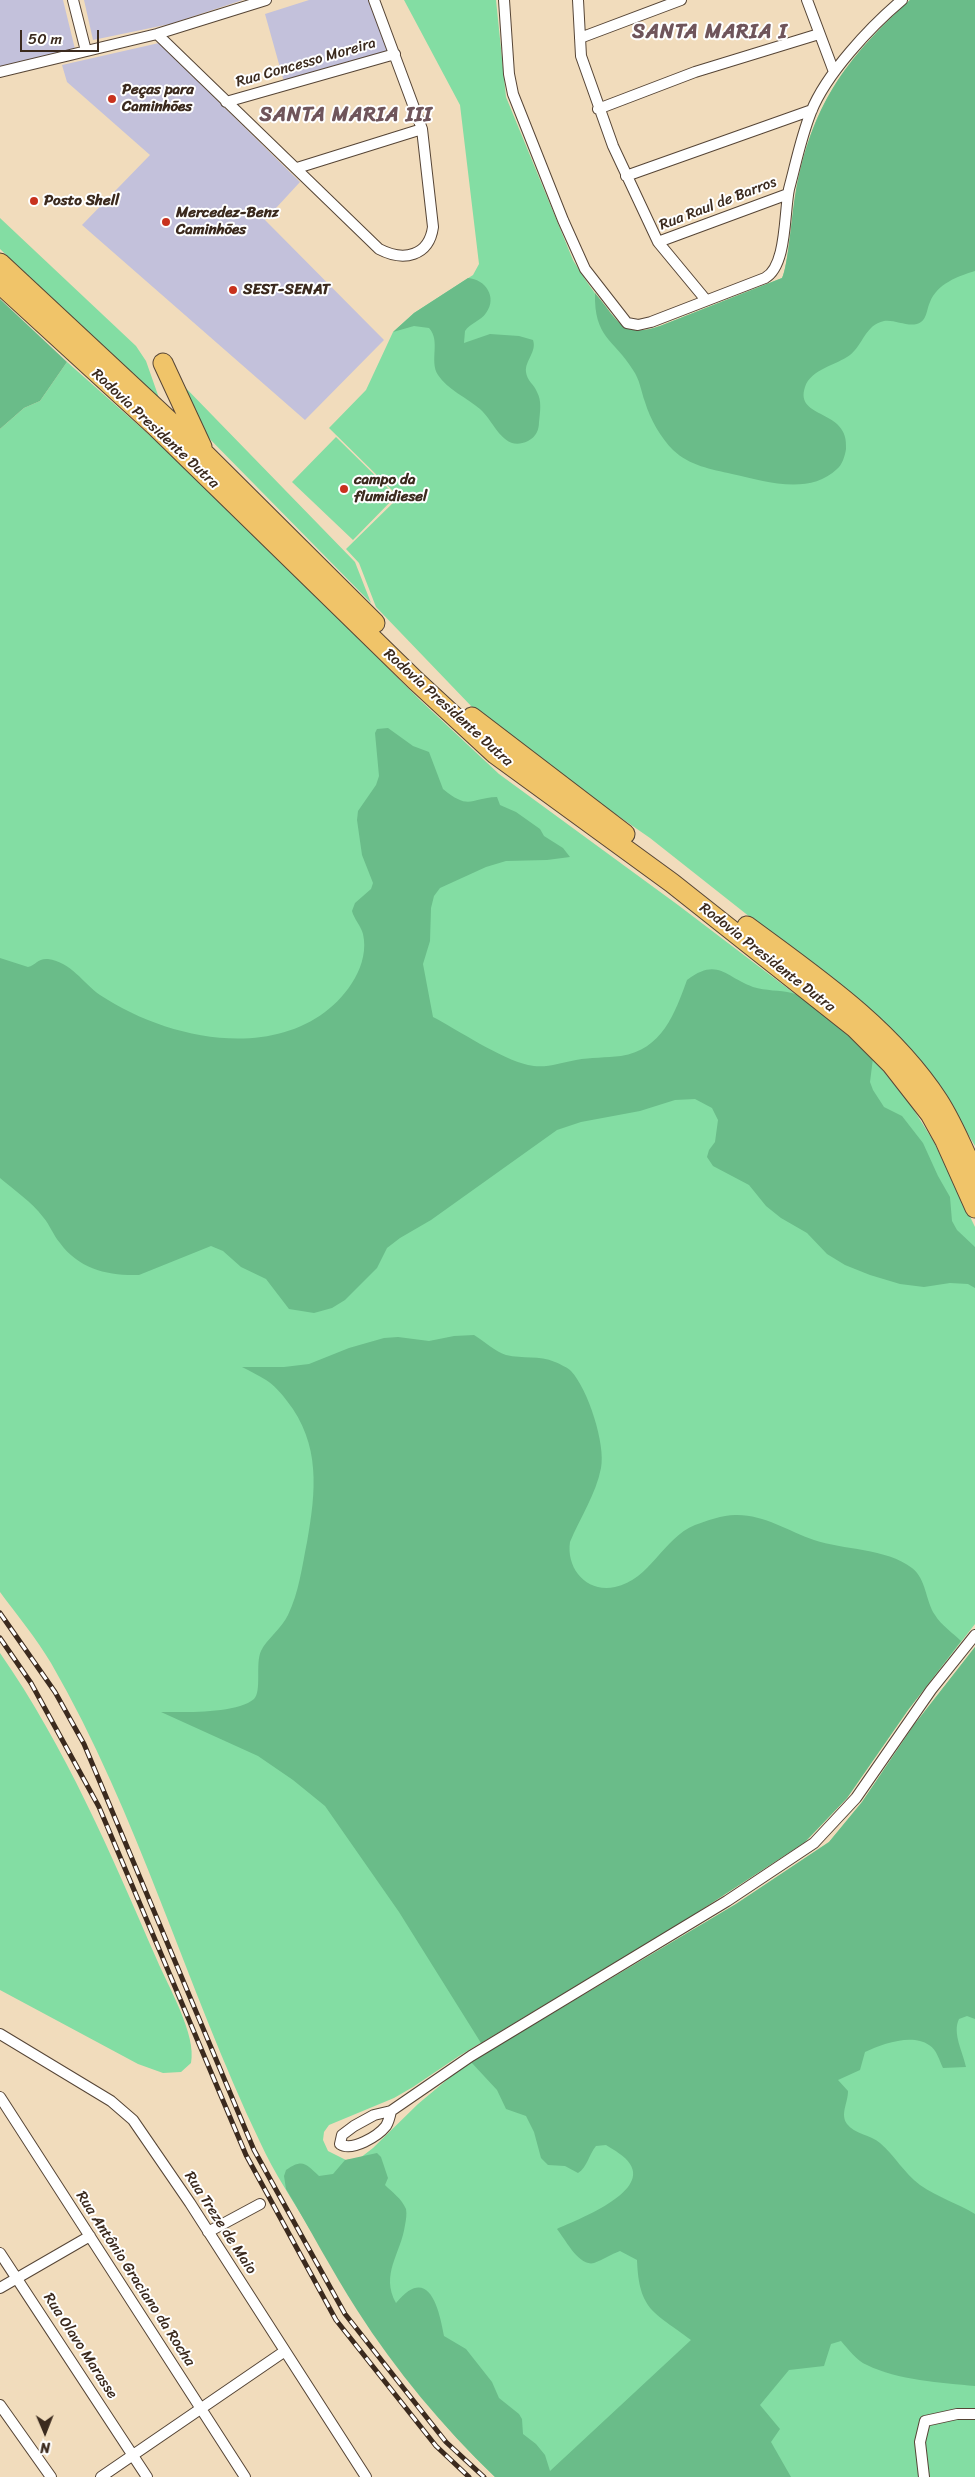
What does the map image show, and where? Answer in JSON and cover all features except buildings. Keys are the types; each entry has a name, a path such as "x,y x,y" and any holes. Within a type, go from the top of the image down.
{"highway":[{"name":"Rodovia Presidente Dutra","path":"0,263 206,455 478,722 825,984 880,1031 918,1073 938,1101 975,1175"},
{"name":"Rodovia Presidente Dutra","path":"0,284 155,426 415,680 495,754 672,884 855,1028 891,1064 930,1114 945,1141 975,1208"},
{"path":"163,362 206,455"}],"street":[{"path":"73,0 86,51"},
{"path":"0,72 157,34 266,0"},
{"path":"157,34 380,249 396,256 414,254 430,242 433,226 422,129 374,0"},
{"path":"504,0 509,74 513,94 578,256 585,269 627,323 643,325 765,278 773,272 779,262 788,194 812,110 834,72 888,11 902,0"},
{"path":"578,0 580,38 586,74 598,109 626,176 658,242 706,300"},
{"path":"580,38 681,0"},
{"path":"807,0 834,72"},
{"path":"885,0 888,11"},
{"path":"598,109 695,72 819,34"},
{"name":"Rua Concesso Moreira","path":"226,102 395,54"},
{"path":"626,176 812,110"},
{"path":"297,168 422,129"},
{"name":"Rua Raul de Barros","path":"658,242 788,194"},
{"path":"391,2110 387,2124 378,2132 353,2146 345,2147 340,2144 342,2135 354,2126 374,2115 391,2110 471,2056 727,1901 814,1843 856,1798 930,1690 975,1635"},
{"name":"Rua Treze de Maio","path":"0,2034 125,2112 148,2142 208,2232 366,2477"},
{"name":"Rua Antônio Graciano da Rocha","path":"0,2098 245,2477"},
{"path":"208,2232 260,2204"},
{"path":"0,2288 90,2236"},
{"name":"Rua Olavo Marasse","path":"0,2253 18,2277 147,2477"},
{"path":"101,2477 285,2351"},
{"path":"0,2405 50,2477"},
{"path":"924,2477 920,2442 925,2421 957,2414 975,2414"}],"shaded area":[{"path":"0,0 63,0 75,49 0,68"},
{"path":"84,0 243,0 170,24 93,40"},
{"path":"309,0 371,0 390,53 284,82 265,14"},
{"path":"159,43 300,182 265,220 384,340 305,420 82,225 150,155 67,82 62,65"}],"green space":[{"path":"404,0 496,0 506,97 573,260 616,319 629,330 637,331 660,326 782,278 803,161 822,108 835,85 867,43 910,0 975,0 975,1146 951,1105 774,936 650,838 530,755 473,708 376,607 359,563 346,549 399,497 329,428 366,390 393,332 414,313 473,275 479,264 460,105"},
{"path":"910,0 975,0 975,271 955,278 938,290 929,304 925,318 921,322 913,325 888,321 878,323 868,331 850,355 818,372 808,381 804,397 807,405 832,420 840,427 845,436 846,449 842,463 826,477 800,484 772,483 709,468 686,460 673,450 656,428 635,374 626,359 601,329 595,293 621,324 636,330 647,330 782,278 802,164 810,136 821,110 834,87 866,43"},
{"path":"0,218 136,346 146,361 159,398 116,360 0,249"},
{"path":"468,278 484,285 488,290 491,301 484,316 465,331 464,343 490,334 519,336 533,340 534,344 526,372 539,395 540,410 538,430 528,441 519,444 506,440 480,409 442,380 434,364 435,345 429,328 414,326 393,332 414,313"},
{"path":"0,299 67,362 40,401 24,408 0,429"},
{"path":"67,362 199,479 420,700 499,774 678,905 824,1016 873,1058 912,1107 934,1142 975,1227 975,1624 908,1710 847,1798 805,1842 687,1919 459,2056 413,2087 394,2098 329,2125 324,2132 323,2140 328,2151 346,2160 360,2158 373,2148 418,2104 461,2068 736,1904 829,1842 862,1802 914,1725 975,1647 975,2477 495,2477 441,2420 394,2361 331,2265 271,2165 233,2083 136,1840 110,1780 82,1721 51,1663 0,1592 0,429 24,408 40,401"},
{"path":"179,381 355,562 371,603 199,428"},
{"name":"campo da flumidiesel","path":"336,437 396,496 353,540 292,482"},
{"path":"388,728 413,746 429,752 443,789 452,796 459,800 470,802 497,797 500,805 516,812 540,829 544,836 563,848 570,857 547,860 506,861 486,867 440,888 434,896 431,908 430,941 423,964 433,1017 505,1057 528,1065 540,1066 582,1059 621,1056 647,1046 657,1038 672,1017 687,980 706,970 714,969 721,971 753,987 792,993 799,996 833,1022 873,1058 870,1082 873,1090 884,1107 902,1116 923,1143 950,1197 952,1221 957,1230 975,1247 975,1288 968,1284 950,1283 924,1287 900,1284 845,1265 827,1254 807,1233 781,1218 766,1206 749,1185 713,1166 707,1157 709,1150 715,1142 718,1120 712,1108 695,1099 675,1100 640,1111 581,1122 557,1130 431,1220 387,1248 377,1268 345,1300 332,1308 314,1313 289,1309 266,1279 241,1267 223,1251 211,1246 139,1275 116,1274 95,1269 85,1265 68,1252 39,1212 0,1178 0,958 28,967 42,960 56,961 70,969 100,995 125,1009 152,1022 182,1031 212,1037 242,1039 272,1035 300,1027 333,1005 349,988 360,968 363,957 363,934 352,911 355,903 371,889 373,883 362,855 357,820 358,811 376,785 379,776 375,733 377,729"},
{"path":"474,1335 502,1354 549,1360 561,1365 571,1371 584,1391 598,1432 602,1458 599,1478 592,1497 570,1542 571,1561 580,1577 587,1583 605,1588 627,1583 647,1568 684,1531 695,1525 720,1517 745,1515 765,1520 814,1540 877,1553 902,1561 921,1578 935,1615 961,1641 908,1710 847,1798 805,1842 687,1919 481,2043 399,1912 325,1806 293,1780 258,1756 161,1712 223,1710 246,1704 254,1699 258,1690 259,1656 266,1643 288,1615 300,1579 314,1487 311,1451 298,1417 287,1401 269,1382 242,1367 284,1367 309,1364 349,1348 384,1338 398,1337 429,1341 454,1336"},
{"path":"975,1647 975,2019 967,2016 959,2019 957,2024 959,2043 966,2067 943,2068 932,2047 922,2042 906,2040 888,2043 865,2052 860,2070 838,2080 848,2091 844,2116 850,2127 880,2143 920,2185 975,2214 975,2386 920,2380 879,2370 860,2361 841,2341 831,2344 824,2366 789,2370 760,2405 780,2429 771,2442 791,2477 495,2477 421,2398 372,2333 286,2189 284,2176 286,2170 300,2163 311,2168 319,2176 333,2174 345,2160 377,2153 381,2157 388,2178 385,2185 406,2209 403,2235 391,2273 390,2283 396,2303 407,2292 416,2288 424,2289 430,2294 439,2313 444,2336 466,2349 492,2382 499,2398 519,2414 522,2419 523,2434 536,2444 545,2455 550,2471 691,2340 651,2309 641,2290 637,2260 620,2251 597,2262 588,2263 578,2257 557,2229 608,2204 620,2195 629,2185 633,2175 628,2161 606,2145 596,2146 584,2168 578,2173 565,2166 548,2165 541,2158 534,2132 526,2116 506,2109 497,2090 471,2062 736,1904 829,1842 862,1802 914,1725"},
{"path":"0,1653 24,1689 67,1764 105,1841 180,2011 186,2025 192,2052 191,2063 181,2072 163,2073 138,2064 0,1990"}],"railway":[{"path":"0,1613 55,1692 84,1744 254,2150 345,2314 446,2442 484,2477"},
{"path":"0,1638 31,1683 99,1807 246,2155 336,2320 436,2446 469,2477"}],"place":[{"name":"Peças para Caminhões","path":"112,99"},
{"name":"Posto Shell","path":"34,201"},
{"name":"Mercedez-Benz Caminhões","path":"166,222"},
{"name":"SEST-SENAT","path":"233,290"},
{"name":"campo da flumidiesel","path":"344,489"}],"district":[{"name":"SANTA MARIA I","path":"710,33"},
{"name":"SANTA MARIA III","path":"346,116"}]}
